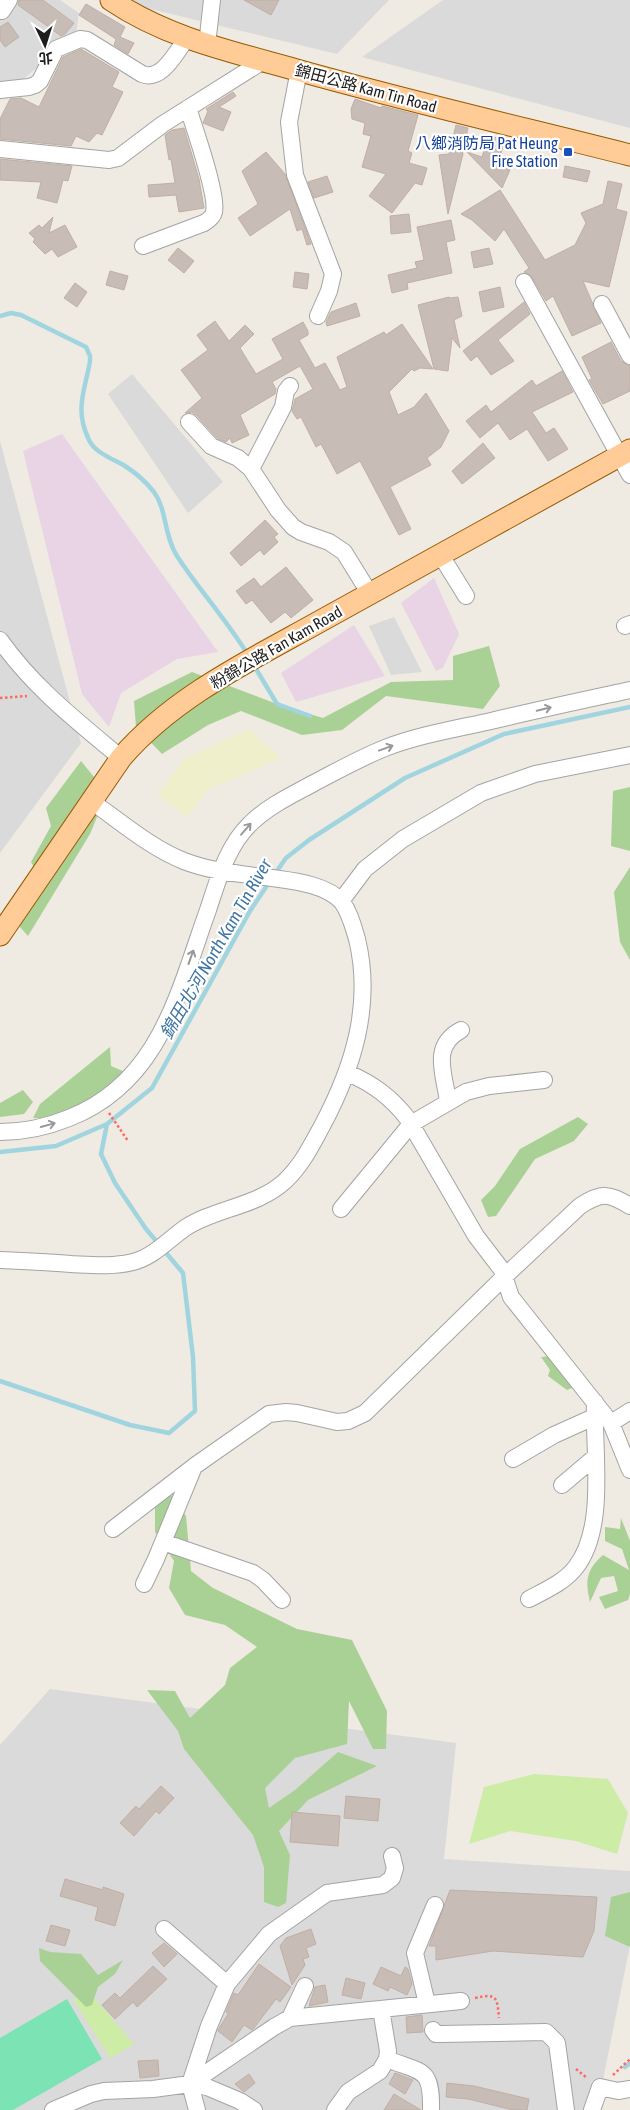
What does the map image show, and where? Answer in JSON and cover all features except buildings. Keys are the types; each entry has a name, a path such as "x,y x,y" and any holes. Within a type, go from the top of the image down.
{"main road":[{"name":"錦田公路 Kam Tin Road","path":"110,0 125,10 187,38 208,45 263,61 630,155"},
{"name":"粉錦公路 Fan Kam Road","path":"0,935 121,758 156,722 191,696 440,554 625,452"}],"street":[{"path":"208,45 212,0"},
{"path":"0,90 35,85 40,81 56,49 75,40 87,40 142,74 151,76 162,71 187,38"},
{"path":"0,149 114,160 125,154 163,124 263,61"},
{"path":"299,70 289,122 295,175 333,274 329,291 318,316"},
{"path":"143,246 204,224 210,220 214,212 214,200 204,159 188,108"},
{"path":"524,282 625,452 630,476"},
{"path":"602,304 630,356"},
{"path":"251,469 283,407 286,391 290,386"},
{"path":"189,422 211,446 238,458 251,469 286,520 297,530 338,547 349,558 370,594"},
{"path":"440,554 466,596"},
{"path":"0,640 23,671 46,694 121,758"},
{"path":"0,1132 32,1129 56,1123 82,1113 114,1093 141,1066 154,1045 174,1003 222,870 237,840 251,823 284,799 361,758 428,735 630,690"},
{"path":"341,901 365,869 403,839 481,792 536,774 630,755"},
{"path":"0,1260 110,1266 135,1262 198,1222 253,1201 284,1182 304,1160 337,1099 348,1073 362,1014 363,976 359,950 352,922 341,901 318,888 292,881 222,870 194,864 172,856 91,801"},
{"path":"448,1101 442,1057 443,1047 446,1041 461,1030"},
{"path":"348,1073 366,1080 382,1091 396,1104 411,1124 476,1236 497,1262 511,1296 594,1409 612,1423 630,1470"},
{"path":"341,1209 411,1124 466,1092 489,1086 544,1080"},
{"path":"112,1529 196,1465 269,1414 297,1413 337,1422 348,1421 365,1413 504,1277 580,1206 591,1199 607,1195 630,1206"},
{"path":"528,1599 566,1577 576,1568 586,1549 596,1507 594,1409"},
{"path":"513,1458 554,1435 594,1409"},
{"path":"612,1423 630,1411"},
{"path":"562,1484 595,1457"},
{"path":"144,1584 191,1472 196,1465"},
{"path":"163,1542 253,1574 263,1580 282,1600"},
{"path":"197,2110 190,2084 209,2026 227,1984 269,1934 327,1893 383,1885 392,1878 395,1868 392,1856"},
{"path":"427,2004 415,1953 435,1905"},
{"path":"164,1929 227,1984"},
{"path":"290,2018 305,1986"},
{"path":"190,2084 274,2026 290,2018 461,2001"},
{"path":"335,2110 348,2092 380,2071 387,2059 388,2051 381,2009"},
{"path":"433,2030 436,2034 546,2032 557,2043 566,2110"},
{"path":"387,2059 420,2070 432,2087 431,2110"},
{"path":"53,2110 91,2094 104,2091 153,2089 190,2084 207,2087 240,2101 254,2110"},
{"path":"592,2110 600,2086 618,2091 630,2089"}],"path":[{"path":"0,698 46,694"},
{"path":"106,1110 128,1141"},
{"path":"461,2001 485,1996 495,1997 498,2001 500,2033"},
{"path":"560,2064 573,2067 600,2086 630,2059"}],"shaded area":[{"path":"0,0 60,0 79,13 76,33 0,100"},
{"path":"132,0 389,0 337,54 138,6"},
{"path":"443,0 630,0 630,128 362,57"},
{"path":"132,374 223,482 188,513 108,394"},
{"path":"62,434 218,652 177,659 121,693 109,727 82,694 23,451"},
{"path":"0,441 81,743 0,853"},
{"path":"434,578 459,634 443,668 436,671 401,603"},
{"path":"394,617 422,672 391,675 369,626"},
{"path":"354,625 385,676 296,702 281,673"},
{"path":"50,1689 456,1743 444,1859 630,1871 630,1945 597,2110 0,2110 0,1745"}],"green space":[{"path":"489,646 500,686 483,709 386,696 342,730 302,735 241,711 208,725 162,754 136,727 134,701 192,672 277,704 323,718 391,682 453,680 453,656"},
{"path":"249,729 281,758 209,789 187,817 157,795 185,758"},
{"path":"81,761 107,793 90,834 28,936 19,926 45,887 31,862 51,826 46,808"},
{"path":"630,787 630,851 611,846 613,791"},
{"path":"630,867 630,960 620,942 614,892"},
{"path":"110,1047 111,1066 127,1073 102,1092 56,1118 33,1118 40,1104"},
{"path":"23,1090 33,1102 24,1114 0,1117 0,1103"},
{"path":"578,1117 588,1124 574,1141 535,1159 496,1216 488,1217 481,1200 495,1186 520,1149"},
{"path":"551,1356 571,1371 572,1388 567,1390 548,1376 550,1370 541,1357"},
{"path":"168,1491 186,1516 191,1571 213,1588 297,1629 352,1640 387,1711 386,1749 373,1749 349,1701 347,1744 295,1758 265,1788 269,1808 295,1790 338,1752 377,1766 308,1800 279,1831 290,1855 286,1903 278,1907 264,1902 264,1867 253,1835 184,1749 178,1731 147,1690 175,1691 190,1718 225,1685 230,1668 257,1647 225,1625 185,1615 169,1588 174,1561 155,1532 155,1505"},
{"path":"621,1518 630,1541 630,1594 628,1600 605,1609 599,1597 618,1591 614,1576 601,1578 590,1602 588,1576 597,1560 603,1555 629,1570 622,1549 605,1541 605,1527 620,1529"},
{"path":"534,1774 608,1779 628,1813 617,1854 576,1841 510,1831 469,1844 484,1787"},
{"path":"630,1892 630,1947 605,1936 611,1897"},
{"path":"39,1948 50,1952 81,1954 98,1975 123,1960 115,1974 98,1987 92,2005 86,2007 40,1961"},
{"path":"88,1991 134,2044 110,2058 73,1999"},
{"path":"67,1999 102,2059 13,2110 0,2110 0,2038"}],"waterway":[{"path":"0,316 11,313 21,315 86,347 90,361 81,409 82,419 89,440 95,449 125,466 154,492 161,507 170,540 177,556 248,655"},
{"path":"253,664 277,704 310,716"},
{"name":"錦田北河 North Kam Tin River","path":"274,875 286,858 309,840 405,778 504,734 630,707"},
{"name":"錦田北河 North Kam Tin River","path":"0,1152 56,1146 107,1124 152,1088 250,911 270,881"},
{"path":"0,1381 130,1425 169,1433 195,1411 193,1357 183,1273 146,1229 115,1183 101,1154 107,1124"},
{"path":"625,2067 630,2063"}],"place":[{"name":"八鄉消防局 Pat Heung Fire Station","path":"568,152"}]}
